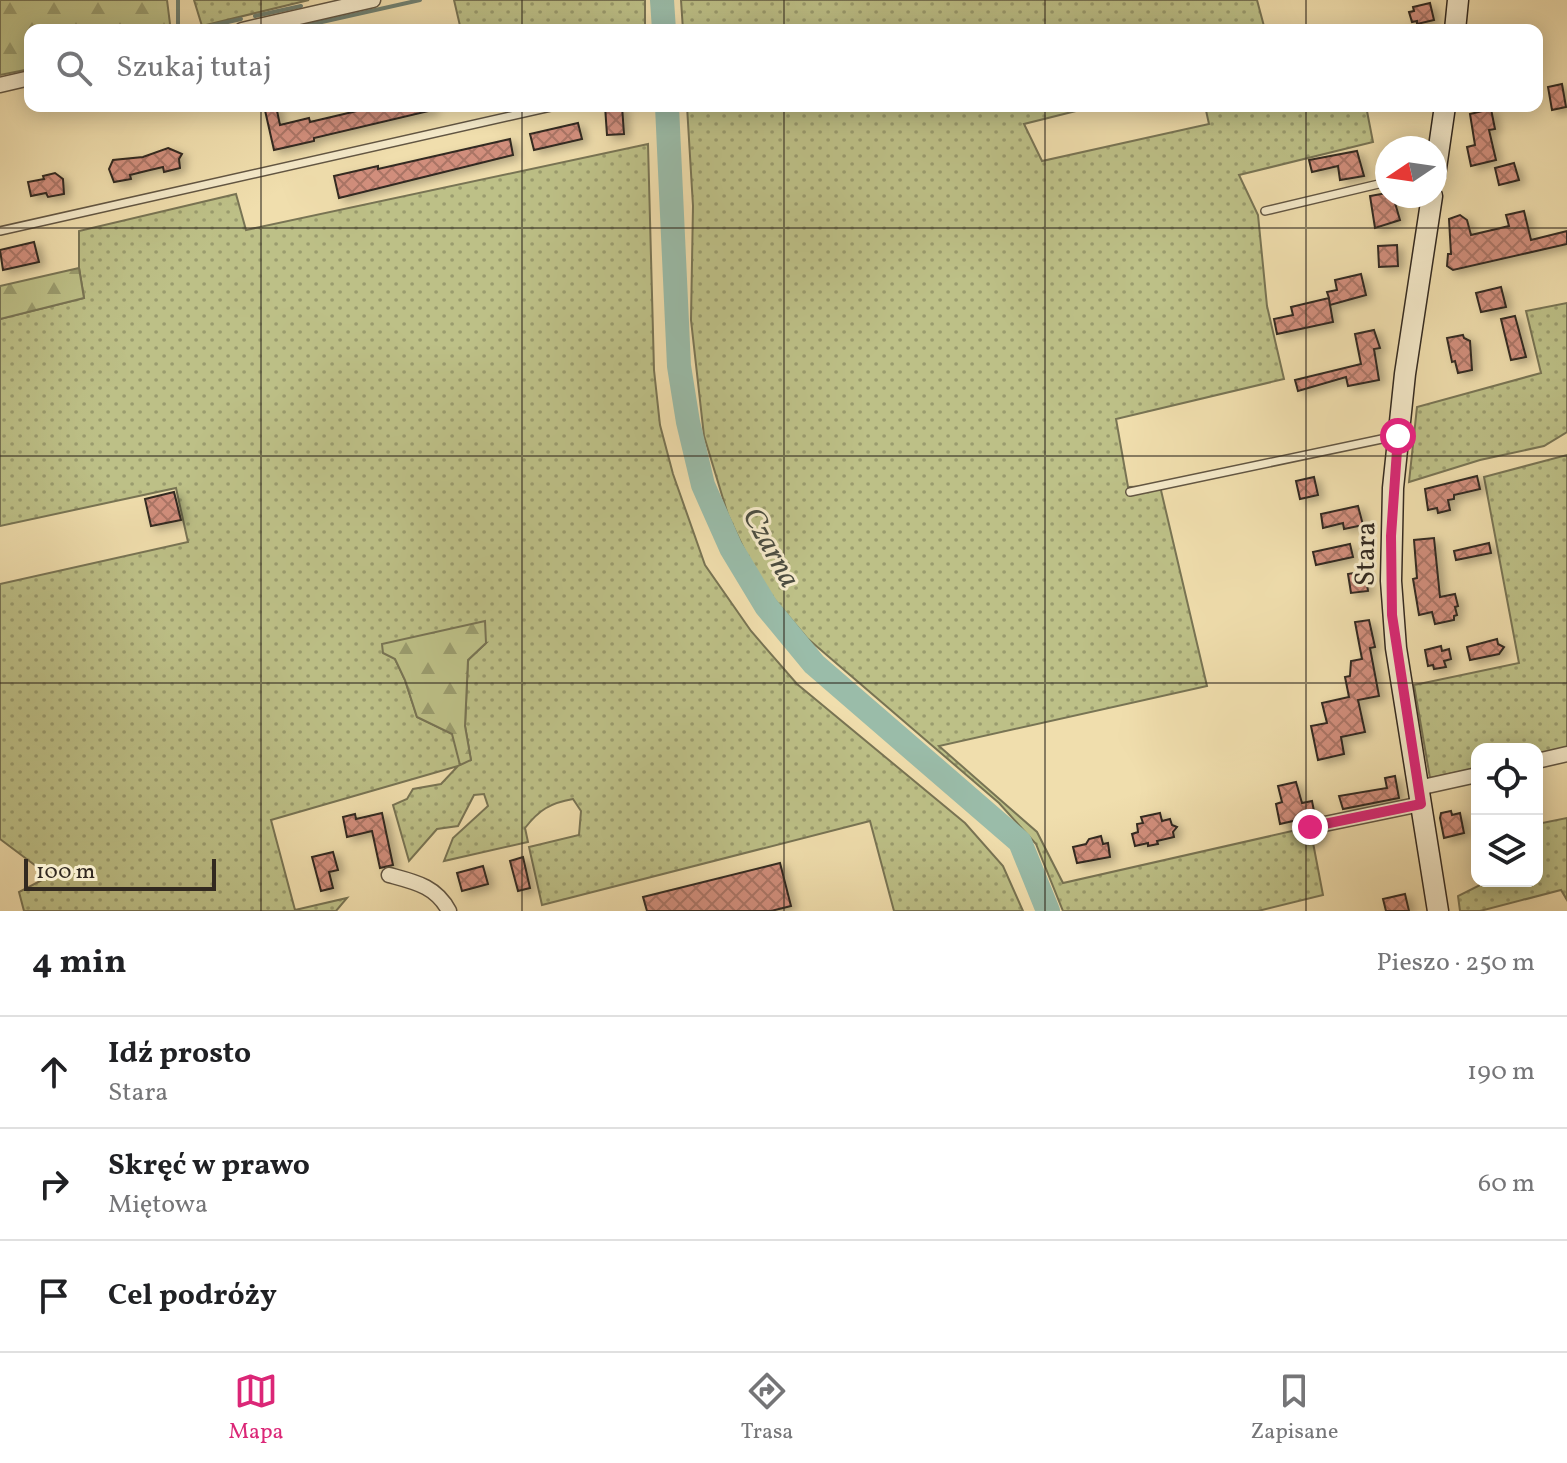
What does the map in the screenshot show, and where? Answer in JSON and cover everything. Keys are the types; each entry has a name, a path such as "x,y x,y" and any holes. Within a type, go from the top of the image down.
{"street":[{"path":"268,24 373,0"},
{"path":"1456,24 1458,0"},
{"path":"0,85 24,79"},
{"path":"1440,136 1444,112"},
{"name":"Stara","path":"1430,208 1406,360 1391,536 1392,615 1438,911"},
{"path":"1543,760 1567,754"},
{"path":"1310,827 1419,796 1471,777"},
{"path":"389,875 426,885 442,897 449,911"}],"lane":[{"path":"0,231 528,112"},
{"path":"1265,211 1375,185"},
{"path":"1130,492 1398,436"}],"green space":[{"path":"0,0 167,0 170,24 24,24 24,70 0,75"},
{"path":"194,0 309,0 210,24 201,24"},
{"path":"454,0 645,0 645,24 460,24"},
{"path":"681,0 1257,0 1263,24 683,24"},
{"path":"687,112 1072,112 1024,124 1042,161 1209,124 1206,112 1367,112 1373,142 1239,175 1258,215 1267,306 1284,379 1116,419 1128,487 1160,486 1207,686 939,746 1037,832 1063,883 1310,827 1323,895 1258,911 1063,911 1036,844 999,803 807,638 759,581 728,515 704,436 691,320 693,206"},
{"path":"648,144 654,370 660,425 673,474 705,565 751,631 797,684 965,823 1003,866 1023,911 894,911 870,821 542,905 529,847 579,835 581,811 573,799 551,805 535,816 525,828 528,842 444,861 453,838 488,806 484,794 474,795 458,826 437,829 409,861 393,805 407,799 413,789 441,784 458,766 271,820 295,910 347,898 336,911 24,911 19,892 46,878 44,872 0,839 0,584 188,542 176,488 0,526 0,319 84,298 79,268 79,231 236,194 246,230","holes":["486,643 468,660 465,726 471,761 453,734 417,717 395,659"]},
{"path":"79,268 84,298 0,319 0,286"},
{"path":"1567,303 1567,432 1544,446 1480,460 1409,482 1417,407 1541,373 1526,311"},
{"path":"1567,455 1567,747 1543,753 1543,743 1471,743 1471,769 1430,778 1414,685 1519,663 1484,477"},
{"path":"485,621 486,643 468,660 465,726 471,760 460,765 452,734 417,717 395,659 383,653 382,644"},
{"path":"1567,818 1567,900 1561,890 1480,911 1460,911 1458,896 1476,887 1543,887 1543,823"}],"building":[{"path":"1430,3 1434,20 1417,24 1417,21 1412,22 1409,12 1414,11 1413,7"},
{"path":"1562,84 1566,107 1552,110 1548,87"},
{"path":"265,112 277,112 280,125 352,112 424,112 314,138 314,141 274,150"},
{"path":"605,112 622,112 624,134 607,135"},
{"path":"1492,112 1495,129 1489,130 1496,160 1471,166 1467,147 1475,145 1470,114"},
{"path":"578,123 582,139 534,150 530,134"},
{"path":"510,139 513,155 339,198 334,176"},
{"path":"168,148 182,154 180,168 164,172 163,167 114,182 109,169 113,160 143,157"},
{"path":"1357,151 1364,176 1340,180 1338,166 1312,172 1309,160"},
{"path":"1514,163 1519,180 1499,185 1495,168"},
{"path":"55,173 63,179 64,194 31,196 28,182"},
{"path":"1375,195 1375,208 1396,208 1400,220 1375,228 1370,196"},
{"path":"1524,211 1531,240 1567,231 1567,244 1453,270 1447,266 1448,254 1451,254 1449,219 1460,215 1467,220 1471,235 1509,226 1506,215"},
{"path":"34,242 39,262 3,270 0,250"},
{"path":"1397,245 1398,266 1379,267 1378,246"},
{"path":"1361,274 1366,295 1330,305 1333,322 1277,334 1274,319 1293,315 1291,307 1329,298 1327,292 1337,290 1335,280"},
{"path":"1501,287 1506,307 1481,312 1476,293"},
{"path":"1515,316 1526,357 1511,360 1501,319"},
{"path":"1374,330 1380,348 1374,349 1379,380 1348,386 1346,377 1298,391 1295,380 1361,364 1355,334"},
{"path":"1463,335 1470,341 1472,370 1458,373 1455,361 1452,362 1447,338"},
{"path":"1477,476 1480,489 1454,495 1454,499 1448,500 1450,510 1438,513 1437,508 1428,510 1425,489"},
{"path":"1314,477 1318,495 1300,499 1296,481"},
{"path":"174,492 181,520 151,526 145,499"},
{"path":"1358,506 1363,525 1344,529 1343,523 1323,528 1321,514"},
{"path":"1434,538 1440,597 1455,594 1458,606 1455,607 1457,615 1454,620 1435,624 1432,612 1419,615 1413,579 1417,578 1414,540"},
{"path":"1489,543 1491,553 1456,560 1454,551"},
{"path":"1350,544 1353,557 1316,565 1313,552"},
{"path":"1365,571 1368,591 1351,593 1348,574"},
{"path":"1369,620 1375,647 1370,648 1379,696 1358,700 1365,732 1341,737 1344,754 1318,760 1311,726 1327,723 1322,703 1349,697 1345,677 1350,676 1351,661 1362,659 1355,622"},
{"path":"1497,639 1498,644 1504,647 1499,654 1470,660 1467,647"},
{"path":"1441,646 1442,651 1449,649 1451,659 1444,661 1446,667 1434,669 1433,665 1428,666 1425,650"},
{"path":"1395,776 1399,798 1343,809 1339,796 1387,788 1385,778"},
{"path":"1296,782 1302,803 1312,801 1315,816 1280,824 1276,804 1282,802 1278,786"},
{"path":"1451,811 1452,815 1460,813 1464,833 1444,838 1441,813"},
{"path":"382,813 393,865 380,868 372,831 347,837 343,817 355,814 356,819"},
{"path":"1160,813 1162,821 1170,819 1172,825 1177,827 1174,837 1157,841 1158,844 1135,846 1132,834 1138,832 1137,824 1143,823 1141,817"},
{"path":"1101,836 1103,844 1108,843 1110,857 1077,863 1073,847"},
{"path":"333,852 338,870 329,872 333,888 321,891 312,857"},
{"path":"523,857 530,888 518,891 510,861"},
{"path":"780,863 791,906 771,911 647,911 643,897"},
{"path":"483,866 488,884 462,891 457,873"},
{"path":"1405,894 1409,911 1386,911 1383,899"}],"waterway":[{"path":"178,0 178,24"},
{"path":"313,24 420,0"},
{"name":"Czarna","path":"662,0 664,24"},
{"path":"255,16 301,6"},
{"path":"219,24 241,19"},
{"name":"Czarna","path":"667,112 679,366 703,485 731,548 766,606 814,664 1020,842 1048,911"}],"route":[{"path":"1310,827 1421,804 1392,615 1391,536 1398,436"}]}
